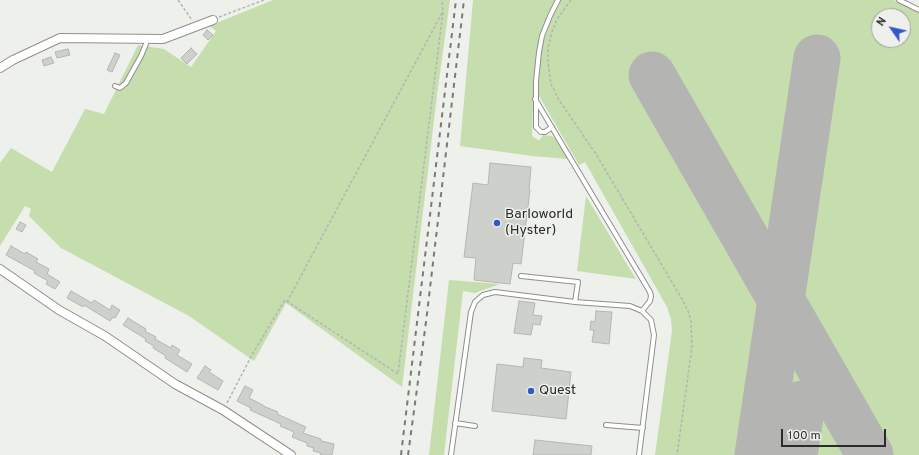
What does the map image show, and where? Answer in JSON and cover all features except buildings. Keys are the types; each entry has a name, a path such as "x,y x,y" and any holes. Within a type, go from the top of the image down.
{"street":[{"path":"0,68 13,60 60,38 163,39 214,20"},
{"path":"0,270 59,310 105,336 175,384 223,410 291,455"}],"lane":[{"path":"552,127 543,132 539,132 535,124 536,71 541,43 548,22 558,0"},
{"path":"899,0 919,10"},
{"path":"115,86 120,88 126,83 141,56 148,39"},
{"path":"535,99 650,292 650,301 642,311"},
{"path":"521,276 578,282 574,302"},
{"path":"451,455 472,312 476,302 483,294 495,292 574,302 630,306 642,311 651,320 654,335 639,455"},
{"path":"455,423 475,426"},
{"path":"606,425 643,428"}],"path":[{"path":"178,0 196,26"},
{"path":"214,20 264,0"},
{"path":"223,410 253,353 285,300 398,374 443,11 442,0"},
{"path":"571,0 557,19 548,48 548,62 552,84 559,100 596,154 682,299 688,311 691,322 691,354 677,455"},
{"path":"287,302 443,11"}],"green space":[{"path":"273,0 450,0 437,95 402,387 286,303 254,361 189,316 61,248 29,216 31,209 25,206 0,246 0,163 11,148 52,172 85,109 104,114 138,45 164,49 191,67 216,31 209,26"},
{"path":"473,0 556,0 547,15 537,52 534,75 532,136 540,140 543,135 552,136 557,140 568,159 532,156 460,146"},
{"path":"561,0 894,0 909,8 871,8 871,48 911,48 911,9 919,13 919,455 655,455 672,331 671,319 667,307 585,162 579,165 539,96 538,70 542,45 553,15"},
{"path":"586,196 636,279 577,271"},
{"path":"449,280 500,284 475,293 463,291 444,455 429,455"}],"runway":[{"path":"758,455 817,58"},
{"path":"652,75 870,455"},
{"path":"794,455 802,404"}],"railway":[{"path":"401,455 456,0"},
{"path":"408,455 426,322 464,0"}],"place":[{"name":"Barloworld (Hyster)","path":"497,223"},
{"name":"Quest","path":"531,391"}]}
